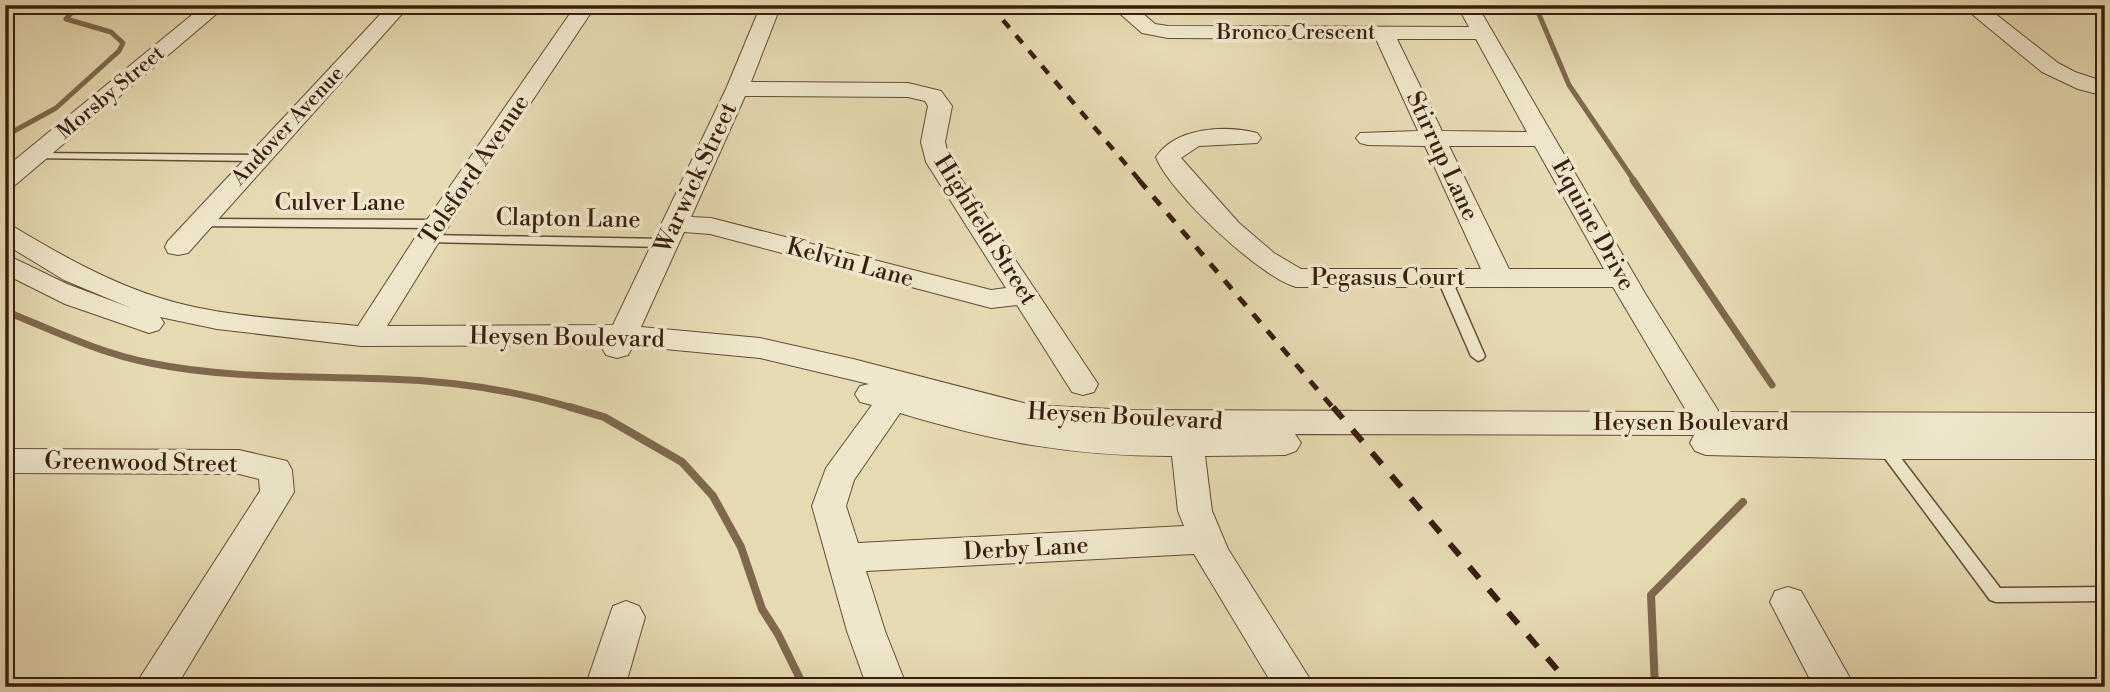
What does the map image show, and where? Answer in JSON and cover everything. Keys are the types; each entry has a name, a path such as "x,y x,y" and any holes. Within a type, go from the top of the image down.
{"street":[{"name":"Morsby Street","path":"5,181 217,5"},
{"name":"Andover Avenue","path":"178,247 400,5"},
{"name":"Tolsford Avenue","path":"366,336 586,5"},
{"name":"Warwick Street","path":"620,342 737,89 771,5"},
{"name":"Bronco Crescent","path":"1120,5 1149,29 1168,32 1481,33"},
{"name":"Equine Drive","path":"1468,5 1481,33 1714,432"},
{"path":"1970,5 2065,78 2105,89"},
{"name":"Stirrup Lane","path":"1384,33 1499,278"},
{"name":"Highfield Street","path":"737,89 915,90 933,96 940,106 933,142 938,162 1083,384"},
{"name":"Pegasus Court","path":"1249,138 1187,139 1176,145 1168,157 1171,165 1211,208 1278,271 1296,278 1623,278"},
{"path":"1368,138 1543,139"},
{"name":"Kelvin Lane","path":"669,234 711,226 991,299 1026,295"},
{"name":"Heysen Boulevard","path":"5,233 74,274 153,306 217,320 366,336 620,342 1031,416 1119,421 1876,436 2105,447"},
{"name":"Heysen Boulevard","path":"5,262 27,276 88,304 203,335 325,347 413,352 620,342"},
{"path":"887,687 866,631 829,506 838,477 898,391"},
{"name":"Heysen Boulevard","path":"898,391 964,422 1043,437 1127,443 1187,444 1714,432"},
{"name":"Heysen Boulevard","path":"1876,436 2105,424"},
{"path":"1187,444 1195,511 1212,554 1296,687"},
{"name":"Greenwood Street","path":"5,461 239,462 275,470 277,492 153,687"},
{"name":"Derby Lane","path":"845,558 1207,539"},
{"path":"1788,602 1835,687"},
{"path":"605,687 626,618"}],"lane":[{"path":"35,156 257,158"},
{"name":"Culver Lane","path":"200,223 433,232"},
{"name":"Clapton Lane","path":"433,232 669,234"},
{"path":"1444,278 1478,356"},
{"path":"1876,436 1996,595 2105,594"}],"waterway":[{"path":"5,136 56,108 119,51 123,43 111,32 66,19 78,5"},
{"path":"1535,5 1569,85 1635,182"},
{"path":"1633,180 1772,385"},
{"path":"5,311 112,353 179,368 239,374 436,382 507,392 576,409"},
{"path":"570,407 604,417 682,462 713,496 741,547 762,609 778,634 804,687"},
{"path":"1655,687 1651,595 1743,502"}],"railway":[{"path":"990,5 1141,182"},
{"path":"1139,180 1334,409"},
{"path":"1333,407 1572,687"}]}
